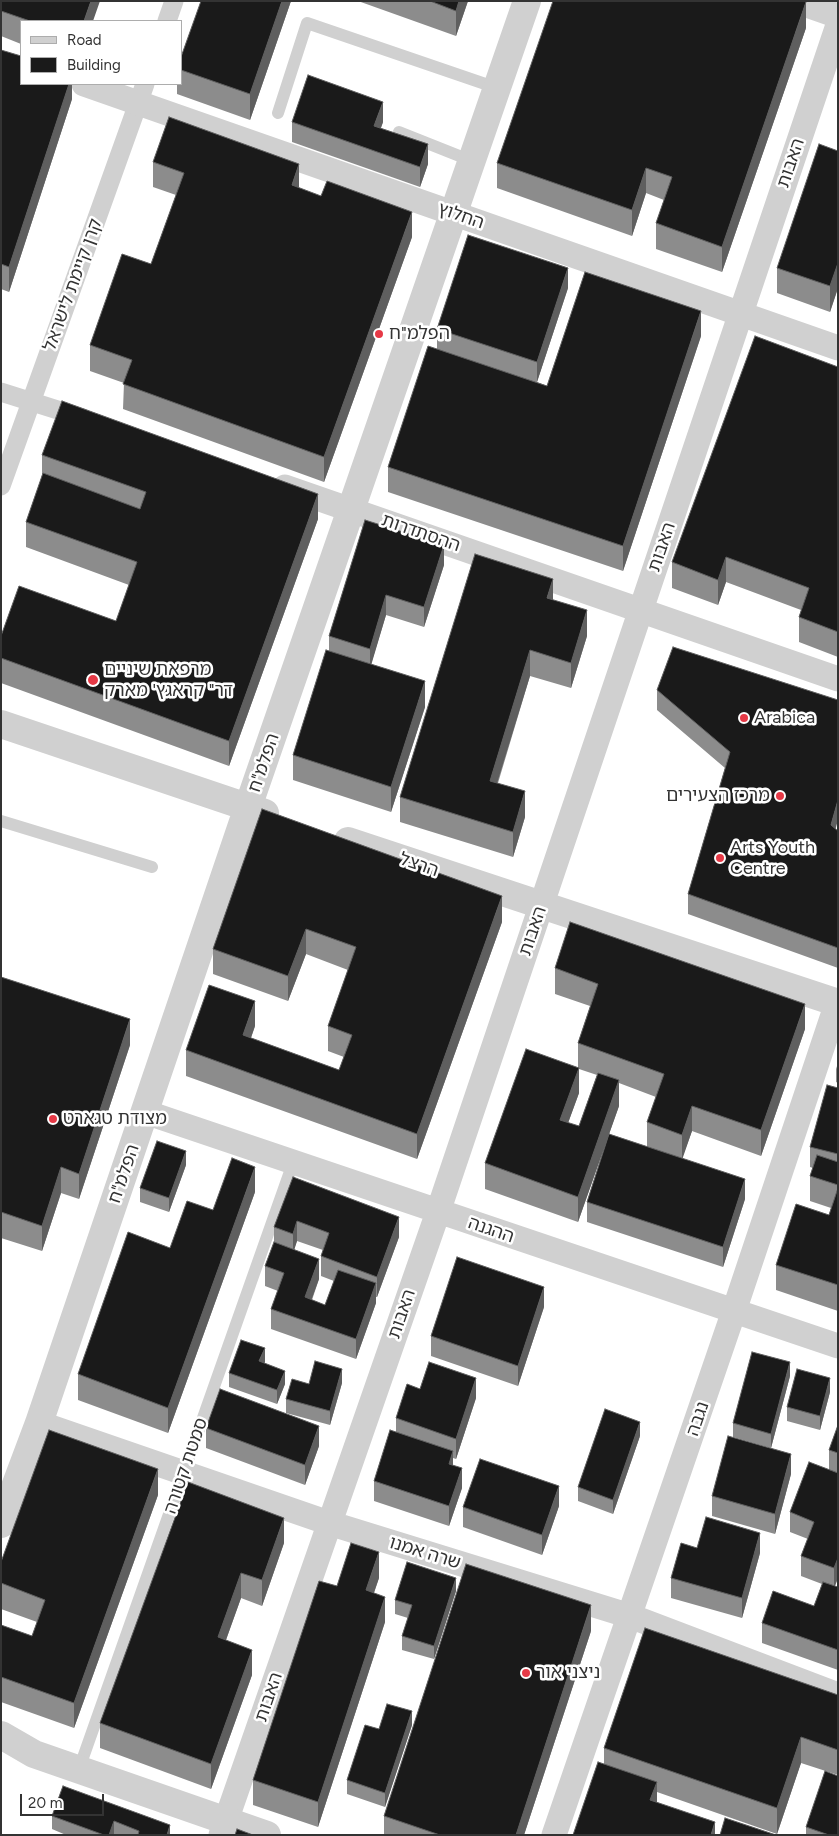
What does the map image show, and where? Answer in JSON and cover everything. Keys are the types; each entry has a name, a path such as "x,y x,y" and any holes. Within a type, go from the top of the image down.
{"street":[{"path":"167,20 174,1"},
{"name":"הפלמ\"ח","path":"1,1524 39,1423 248,808 527,1"},
{"path":"795,1 838,16"},
{"name":"האבות","path":"223,1828 438,1212 838,25"},
{"name":"החלוץ","path":"90,85 142,93 454,213 838,348"},
{"name":"קרן קיימת לישראל","path":"1,486 142,93"},
{"path":"1,392 96,423"},
{"name":"ההסתדרות","path":"259,478 351,508 838,679"},
{"path":"1,724 286,820"},
{"name":"הרצל","path":"324,833 541,907 837,1003"},
{"name":"נגבה","path":"554,1835 734,1312 837,1003"},
{"name":"ההגנה","path":"145,1112 838,1346"},
{"name":"שרה אמנו","path":"39,1423 329,1523 630,1616 838,1695"},
{"path":"1,1734 34,1754 79,1770 223,1828 267,1835"},
{"path":"1,1750 34,1754"}],"lane":[{"path":"278,113 306,23 497,88"},
{"path":"399,132 472,161"},
{"path":"1,821 152,867"},
{"name":"סמטת קטורה","path":"79,1770 293,1163"}],"building":[{"path":"1,1 91,1 84,20 27,20 1,11"},
{"path":"201,1 282,1 250,94 182,70 182,54"},
{"path":"430,1 459,1 456,11"},
{"path":"553,1 806,2 722,247 656,223 672,177 646,168 632,210 497,163"},
{"path":"1,50 20,56 20,85 69,85 9,267 1,264"},
{"path":"308,75 383,102 374,126 428,144 420,167 292,122"},
{"path":"169,117 299,164 292,185 321,196 327,181 412,212 324,457 123,384 132,360 90,345 122,254 151,264 184,173 153,162"},
{"path":"819,144 838,151 838,263 830,286 777,268"},
{"path":"468,235 568,268 537,362 437,329"},
{"path":"585,272 701,311 623,546 388,467 428,346 547,386"},
{"path":"755,336 838,367 838,632 799,617 809,588 726,557 718,580 672,562"},
{"path":"62,401 318,494 229,741 1,658 1,636 19,586 116,621 137,562 26,522 43,473 140,509 146,492 42,455"},
{"path":"365,520 444,545 424,607 386,595 370,649 329,636"},
{"path":"475,554 553,579 547,598 587,610 571,663 530,650 490,781 525,791 513,832 400,797"},
{"name":"מרכז הצעירים","path":"673,647 838,700 838,800 831,825 838,831 838,948 688,894 730,752 657,690"},
{"path":"326,650 425,681 391,787 293,755"},
{"path":"262,809 502,896 417,1134 186,1050 209,985 255,1001 243,1035 339,1070 352,1035 328,1026 356,947 306,929 288,976 213,949"},
{"path":"570,922 805,1004 761,1130 692,1106 682,1135 647,1122 664,1074 578,1043 598,984 555,968"},
{"name":"מצודת טגארט","path":"1,977 130,1019 79,1174 61,1167 42,1226 1,1212"},
{"path":"526,1049 579,1068 560,1120 579,1126 598,1073 619,1080 578,1197 485,1163"},
{"path":"827,1085 838,1088 838,1154 810,1147"},
{"path":"609,1134 745,1179 723,1247 587,1202"},
{"path":"157,1141 186,1151 169,1198 140,1188"},
{"path":"817,1155 838,1162 838,1185 810,1176"},
{"path":"232,1158 255,1167 168,1408 78,1374 128,1232 170,1248 187,1201 213,1210"},
{"path":"293,1177 399,1217 377,1277 321,1256 329,1233 297,1221 293,1234 274,1227"},
{"path":"838,1188 838,1285 776,1265 796,1204 829,1215"},
{"path":"274,1242 319,1259 305,1297 325,1305 338,1270 376,1283 356,1339 271,1309 284,1273 265,1266"},
{"path":"457,1257 544,1287 518,1366 431,1336"},
{"path":"241,1340 265,1348 259,1361 285,1371 277,1390 229,1373"},
{"path":"752,1352 790,1362 771,1434 733,1423"},
{"path":"315,1361 342,1369 330,1411 286,1399 292,1379 309,1384"},
{"path":"429,1362 476,1378 456,1439 396,1418 407,1384 420,1389"},
{"path":"797,1369 830,1378 820,1416 787,1407"},
{"path":"220,1389 319,1426 305,1465 206,1428"},
{"path":"605,1409 640,1422 613,1500 578,1487"},
{"path":"838,1425 838,1453 829,1450"},
{"path":"49,1430 158,1469 74,1703 1,1677 1,1625 32,1636 45,1600 1,1583 1,1562"},
{"path":"390,1430 453,1451 449,1464 462,1468 449,1506 374,1481"},
{"path":"728,1436 791,1454 775,1514 712,1496"},
{"path":"480,1459 559,1486 542,1535 463,1507"},
{"path":"809,1462 838,1473 838,1558 834,1568 801,1556 814,1522 790,1512"},
{"path":"188,1482 284,1518 262,1580 241,1573 218,1637 252,1650 211,1764 100,1723"},
{"path":"706,1517 760,1533 742,1598 671,1578 681,1543 697,1548"},
{"path":"351,1543 379,1552 366,1590 385,1597 318,1802 253,1780 319,1581 337,1586"},
{"path":"407,1562 456,1578 434,1646 402,1636 412,1605 395,1600"},
{"path":"466,1564 591,1605 516,1835 440,1835 384,1816"},
{"path":"823,1582 838,1587 838,1650 762,1623 773,1591 814,1606"},
{"path":"645,1628 838,1695 838,1750 801,1737 777,1808 604,1748"},
{"path":"387,1704 412,1711 385,1793 347,1780 365,1725 379,1729"},
{"path":"598,1762 657,1782 650,1800 715,1822 711,1835 573,1835"},
{"path":"825,1771 838,1776 838,1835 829,1835 806,1827"},
{"path":"63,1786 170,1825 167,1835 138,1835 139,1831 114,1821 109,1835 104,1835 52,1816"},
{"path":"725,1818 776,1835 720,1835"},
{"path":"237,1829 253,1835 235,1835"}],"place":[{"name":"הפלמ\"ח","path":"379,334"},
{"name":"מרפאת שיניים דר\" קראגץ' מארק","path":"93,680"},
{"name":"Arabica","path":"744,718"},
{"name":"מרכז הצעירים","path":"780,796"},
{"name":"Arts Youth Centre","path":"720,858"},
{"name":"מצודת טגארט","path":"53,1119"},
{"name":"ניצני אור","path":"526,1673"}]}
